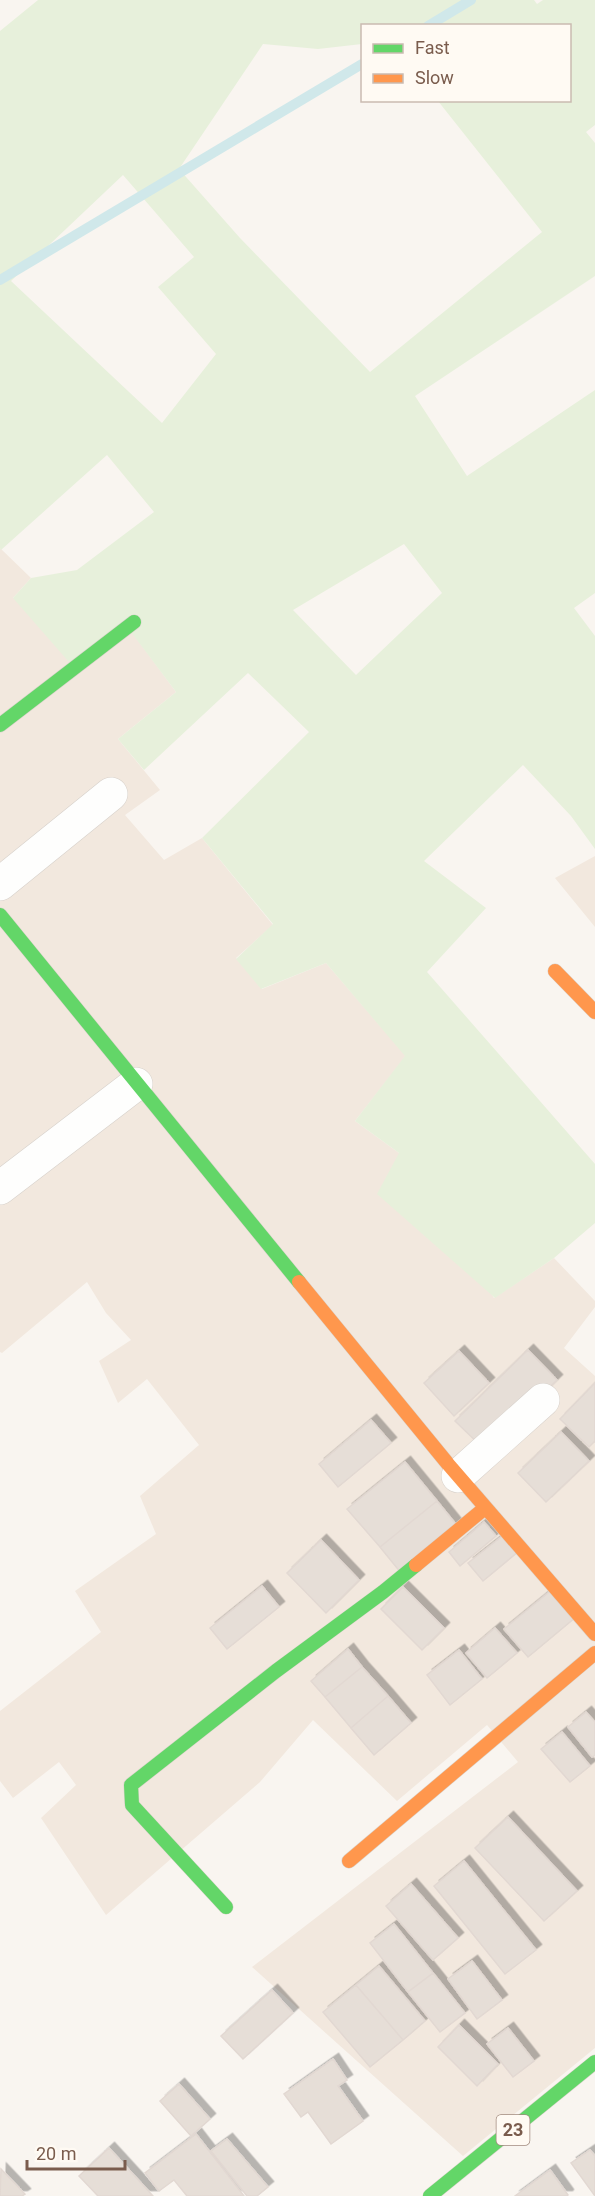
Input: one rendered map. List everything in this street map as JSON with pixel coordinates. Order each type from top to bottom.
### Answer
[{"type":"main road","points":[[0,725],[134,622]]},
{"type":"main road","points":[[0,915],[458,1476],[595,1634]]},
{"type":"main road","points":[[555,971],[595,1012]]},
{"type":"main road","points":[[225,1907],[132,1806],[131,1785],[276,1671],[383,1592],[485,1508]]},
{"type":"main road","points":[[349,1861],[595,1653]]},
{"type":"main road","name":"23","points":[[430,2196],[595,2062]]},
{"type":"street","points":[[0,884],[111,794]]},
{"type":"street","points":[[0,1188],[136,1084]]},
{"type":"street","points":[[458,1476],[543,1400]]},
{"type":"shaded area","points":[[0,548],[31,578],[13,598],[125,623],[176,692],[118,739],[160,790],[125,815],[164,860],[202,838],[273,925],[236,958],[262,989],[326,963],[406,1056],[355,1121],[399,1153],[494,1298],[554,1258],[595,1301],[595,1307],[564,1348],[595,1376],[595,2048],[463,2156],[252,1967],[518,1762],[487,1725],[397,1801],[313,1720],[260,1782],[106,1915],[41,1818],[76,1785],[59,1762],[13,1798],[0,1781],[0,1711],[101,1632],[75,1591],[156,1534],[140,1496],[199,1445],[147,1379],[118,1403],[99,1361],[131,1340],[106,1313],[87,1282],[2,1353],[0,1352]]},
{"type":"shaded area","points":[[595,856],[595,927],[555,878]]},
{"type":"green space","points":[[38,0],[534,0],[537,4],[543,0],[595,0],[595,125],[586,132],[595,143],[595,276],[415,396],[467,476],[595,390],[595,593],[574,608],[595,636],[595,849],[571,816],[523,765],[424,861],[486,908],[427,972],[595,1164],[595,1223],[554,1258],[495,1298],[377,1194],[399,1153],[355,1121],[405,1056],[326,963],[261,989],[236,959],[273,924],[202,838],[309,732],[248,673],[144,770],[118,739],[176,692],[125,624],[69,662],[13,598],[31,578],[77,570],[154,512],[107,455],[1,550],[0,31]],"holes":[[[361,24],[571,24],[571,102],[439,102],[542,232],[370,372],[240,238],[179,169],[263,44],[318,49],[361,44]],[[123,175],[194,257],[158,287],[216,354],[162,423],[11,281]],[[404,544],[442,593],[356,675],[293,610]]]},
{"type":"building","points":[[528,1350],[557,1380],[485,1450],[455,1421]]},
{"type":"building","points":[[459,1351],[489,1383],[454,1416],[424,1383]]},
{"type":"building","points":[[595,1383],[595,1441],[589,1447],[560,1419]]},
{"type":"building","points":[[371,1420],[391,1443],[338,1487],[319,1464]]},
{"type":"building","points":[[561,1432],[589,1461],[546,1502],[518,1473]]},
{"type":"building","points":[[405,1462],[437,1501],[380,1547],[347,1509]]},
{"type":"building","points":[[437,1501],[458,1527],[401,1573],[380,1547]]},
{"type":"building","points":[[484,1522],[496,1536],[460,1566],[449,1552]]},
{"type":"building","points":[[505,1534],[519,1551],[483,1581],[468,1563]]},
{"type":"building","points":[[321,1540],[359,1580],[326,1613],[287,1573]]},
{"type":"building","points":[[262,1586],[279,1607],[227,1649],[210,1628]]},
{"type":"building","points":[[403,1587],[444,1628],[422,1650],[381,1609]]},
{"type":"building","points":[[553,1589],[576,1617],[528,1657],[504,1629]]},
{"type":"building","points":[[495,1628],[517,1653],[487,1678],[466,1653]]},
{"type":"building","points":[[348,1649],[362,1667],[325,1697],[311,1681]]},
{"type":"building","points":[[459,1650],[482,1679],[450,1705],[427,1675]]},
{"type":"building","points":[[362,1667],[388,1696],[351,1728],[325,1697]]},
{"type":"building","points":[[388,1696],[411,1723],[374,1755],[351,1728]]},
{"type":"building","points":[[586,1712],[595,1722],[595,1755],[592,1757],[568,1727]]},
{"type":"building","points":[[562,1732],[590,1766],[570,1782],[541,1749]]},
{"type":"building","points":[[508,1817],[577,1891],[544,1921],[475,1848]]},
{"type":"building","points":[[464,1861],[536,1950],[505,1974],[434,1886]]},
{"type":"building","points":[[411,1884],[458,1938],[433,1960],[386,1906]]},
{"type":"building","points":[[394,1924],[433,1973],[408,1992],[370,1943]]},
{"type":"building","points":[[472,1961],[502,2000],[477,2019],[448,1979]]},
{"type":"building","points":[[379,1966],[425,2021],[403,2040],[356,1985]]},
{"type":"building","points":[[433,1973],[465,2013],[440,2032],[408,1992]]},
{"type":"building","points":[[356,1985],[403,2040],[370,2067],[323,2012]]},
{"type":"building","points":[[272,1990],[293,2013],[243,2059],[221,2036]]},
{"type":"building","points":[[459,2025],[498,2064],[477,2086],[438,2047]]},
{"type":"building","points":[[508,2028],[534,2061],[513,2077],[487,2044]]},
{"type":"building","points":[[333,2059],[347,2080],[338,2086],[363,2121],[331,2144],[308,2112],[301,2117],[284,2094]]},
{"type":"building","points":[[179,2084],[210,2119],[191,2136],[160,2101]]},
{"type":"building","points":[[196,2134],[244,2196],[187,2196],[174,2180],[159,2191],[145,2173]]},
{"type":"building","points":[[227,2139],[268,2187],[257,2196],[247,2196],[211,2151]]},
{"type":"building","points":[[109,2148],[153,2196],[98,2196],[79,2176]]},
{"type":"building","points":[[590,2150],[595,2156],[595,2196],[571,2163]]},
{"type":"building","points":[[1,2169],[25,2194],[0,2196]]},
{"type":"building","points":[[550,2170],[567,2196],[515,2196]]},
{"type":"waterway","points":[[431,24],[471,0]]},
{"type":"waterway","points":[[0,280],[361,65]]},
{"type":"traffic: fast","points":[[0,725],[134,622]]},
{"type":"traffic: fast","points":[[0,915],[299,1282]]},
{"type":"traffic: fast","points":[[226,1907],[132,1805],[131,1785],[416,1565]]},
{"type":"traffic: fast","points":[[430,2196],[595,2062]]},
{"type":"traffic: slow","points":[[555,971],[595,1012]]},
{"type":"traffic: slow","points":[[299,1282],[448,1464],[595,1634]]},
{"type":"traffic: slow","points":[[416,1565],[485,1508]]},
{"type":"traffic: slow","points":[[349,1861],[595,1653]]}]
